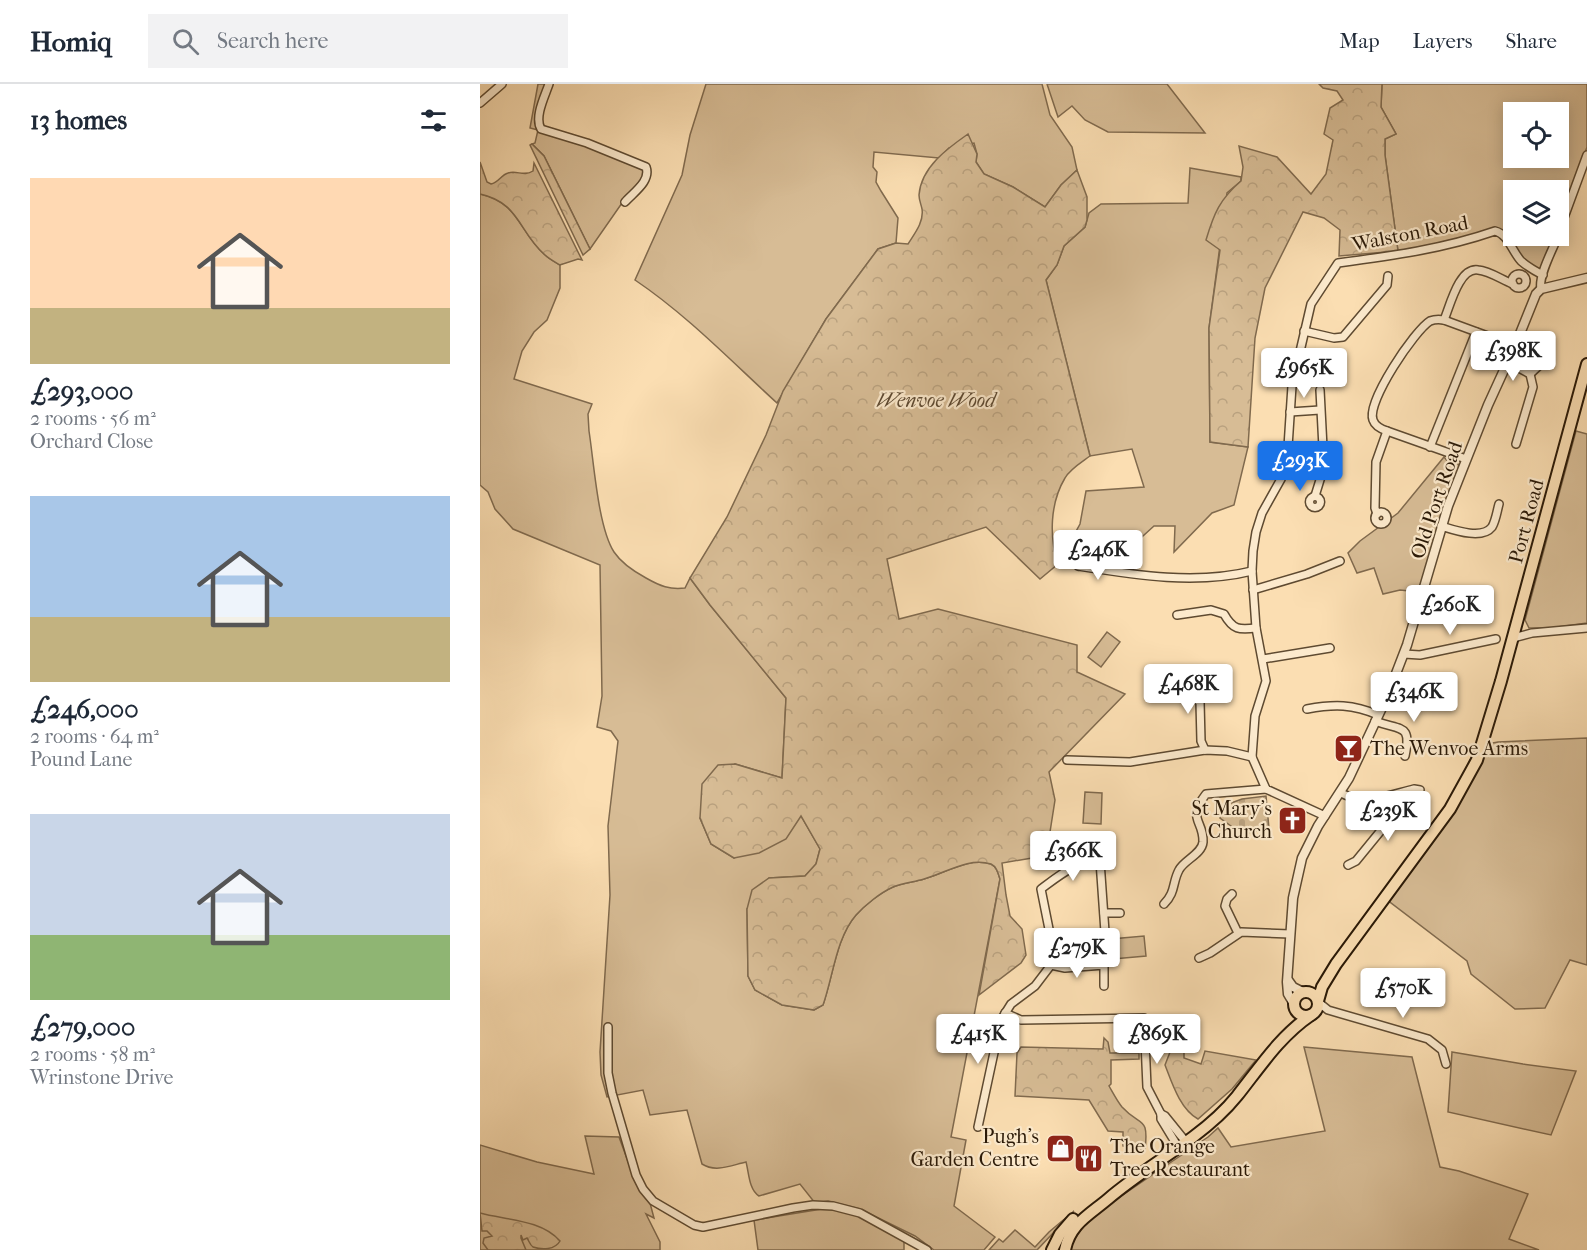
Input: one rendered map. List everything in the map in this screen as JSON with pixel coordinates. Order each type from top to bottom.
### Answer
[{"type":"main road","name":"Port Road","points":[[1065,1250],[1070,1233],[1082,1218],[1213,1121],[1236,1097],[1273,1050],[1317,1009],[1322,987],[1336,964],[1462,790],[1473,770],[1484,740],[1587,364]]},
{"type":"main road","name":"Port Road","points":[[1273,1050],[1275,1043],[1291,1021],[1296,997],[1336,964]]},
{"type":"main road","points":[[1304,992],[1313,994],[1318,1001]]},
{"type":"main road","points":[[1294,1006],[1303,1016],[1312,1014]]},
{"type":"main road","name":"Port Road","points":[[1052,1250],[1060,1234],[1072,1219],[1105,1195],[1116,1191]]},
{"type":"street","points":[[480,103],[502,84]]},
{"type":"street","points":[[549,84],[539,116],[541,129],[580,141],[646,167],[648,175],[646,180],[626,202]]},
{"type":"street","name":"Old Port Road","points":[[1569,205],[1587,155]]},
{"type":"street","name":"Walston Road","points":[[1266,789],[1252,757],[1255,716],[1266,681],[1256,628],[1252,571],[1256,532],[1262,513],[1281,479],[1287,462],[1292,386],[1313,299],[1338,263],[1420,252],[1495,231],[1506,236],[1515,252],[1527,266],[1543,275]]},
{"type":"street","name":"Old Port Road","points":[[1294,1006],[1288,994],[1290,934],[1295,886],[1302,858],[1325,816],[1341,793],[1377,718],[1404,654],[1441,526],[1488,405],[1536,294],[1541,290],[1540,283],[1554,246]]},
{"type":"street","points":[[1444,320],[1464,274],[1471,270],[1480,270],[1513,284]]},
{"type":"street","points":[[1304,331],[1334,338],[1343,337],[1387,285],[1388,276]]},
{"type":"street","points":[[1541,290],[1587,278]]},
{"type":"street","points":[[1466,459],[1376,425],[1372,415],[1386,376],[1427,324],[1434,320],[1444,320],[1515,346]]},
{"type":"street","points":[[1430,447],[1476,332]]},
{"type":"street","points":[[1530,374],[1545,360]]},
{"type":"street","points":[[1508,362],[1530,374],[1533,387],[1516,444]]},
{"type":"street","points":[[1315,496],[1324,467],[1320,390]]},
{"type":"street","points":[[1290,412],[1320,410]]},
{"type":"street","points":[[1377,514],[1375,508],[1376,462],[1387,431]]},
{"type":"street","points":[[1441,526],[1473,533],[1483,532],[1492,526],[1499,504]]},
{"type":"street","points":[[1253,590],[1307,574],[1340,561]]},
{"type":"street","points":[[1078,566],[1115,572],[1177,577],[1232,576],[1252,571]]},
{"type":"street","points":[[1177,615],[1211,610],[1224,614],[1231,625],[1242,629],[1256,628]]},
{"type":"street","points":[[1517,622],[1523,629],[1532,633]]},
{"type":"street","points":[[1513,638],[1532,633],[1587,628]]},
{"type":"street","points":[[1404,654],[1420,655],[1496,639]]},
{"type":"street","points":[[1263,659],[1330,648]]},
{"type":"street","points":[[1155,691],[1184,691],[1200,702],[1201,741],[1205,750]]},
{"type":"street","points":[[1307,709],[1321,706],[1361,708],[1407,733],[1405,756]]},
{"type":"street","points":[[1067,760],[1130,762],[1205,750],[1227,751],[1252,757]]},
{"type":"street","points":[[1164,904],[1171,897],[1179,870],[1201,847],[1203,841],[1196,818],[1197,807],[1206,794],[1266,789],[1325,816]]},
{"type":"street","points":[[1341,793],[1353,799],[1420,790]]},
{"type":"street","points":[[1348,865],[1356,861],[1383,828],[1378,797]]},
{"type":"street","points":[[978,1127],[1001,1020],[1011,1004],[1035,986],[1051,965],[1053,949],[1041,889],[1064,872],[1086,861],[1100,861],[1105,932]]},
{"type":"street","points":[[1232,894],[1224,906],[1238,933]]},
{"type":"street","points":[[1104,913],[1120,913]]},
{"type":"street","points":[[1199,958],[1238,933],[1250,931],[1290,934]]},
{"type":"street","points":[[1051,965],[1065,968],[1104,965],[1104,986]]},
{"type":"street","points":[[1288,980],[1293,987],[1304,992]]},
{"type":"street","points":[[1318,1001],[1328,1010],[1428,1039],[1442,1050],[1446,1064]]},
{"type":"street","points":[[1312,1014],[1328,1010]]},
{"type":"street","points":[[1005,1013],[1021,1020],[1144,1018],[1147,1088],[1182,1145]]},
{"type":"street","points":[[608,1027],[608,1073],[612,1093],[636,1175],[643,1189],[653,1201],[694,1225],[703,1227],[813,1205],[845,1208],[860,1213],[927,1250]]},
{"type":"street","points":[[1143,1030],[1188,1031]]},
{"type":"green space","points":[[538,84],[548,84],[537,124],[646,170],[645,179],[622,203],[590,249],[544,156],[532,144],[535,143],[538,130],[530,128]]},
{"type":"green space","points":[[706,84],[1042,84],[1050,115],[1072,147],[1077,170],[1061,185],[1045,207],[1013,187],[984,174],[976,162],[977,154],[974,143],[949,148],[939,158],[874,152],[873,167],[877,172],[876,182],[898,218],[896,243],[878,249],[826,319],[777,403],[691,323],[635,280],[682,175],[690,135]]},
{"type":"green space","points":[[1047,84],[1167,84],[1205,133],[1108,132],[1085,120],[1072,106],[1058,117]]},
{"type":"green space","points":[[1319,84],[1382,84],[1381,107],[1396,134],[1385,139],[1385,155],[1398,251],[1339,256],[1340,230],[1324,218],[1303,212],[1265,288],[1255,338],[1248,447],[1210,442],[1209,328],[1220,250],[1206,240],[1219,207],[1241,181],[1243,167],[1239,146],[1277,157],[1311,194],[1326,174],[1333,140],[1324,134],[1330,108],[1343,100],[1337,91],[1323,88]]},
{"type":"green space","points":[[1382,84],[1587,84],[1587,147],[1569,198],[1569,180],[1503,180],[1503,232],[1422,250],[1398,251],[1385,155],[1385,139],[1396,134],[1381,107]]},
{"type":"green space","name":"Wenvoe Wood","points":[[968,134],[977,154],[976,162],[984,174],[1013,187],[1045,207],[1061,185],[1077,170],[1087,197],[1087,220],[1085,227],[1064,246],[1057,265],[1046,280],[1090,456],[1067,475],[1056,498],[1052,532],[1058,564],[1040,579],[986,527],[887,559],[899,619],[938,609],[1077,645],[1077,672],[1125,694],[1049,772],[1055,800],[1047,851],[1038,857],[1002,863],[1010,916],[1022,929],[1026,955],[1021,963],[979,995],[1000,879],[997,870],[991,864],[982,862],[965,864],[883,892],[864,907],[849,924],[836,958],[823,1005],[814,1010],[782,1005],[755,990],[748,976],[747,909],[752,890],[769,878],[805,876],[816,864],[820,849],[801,816],[786,839],[759,853],[734,858],[711,844],[700,818],[702,784],[718,765],[735,764],[782,778],[786,698],[690,578],[727,517],[766,435],[783,391],[826,319],[878,249],[896,243],[908,244],[922,218],[919,195],[925,176],[937,159]]},
{"type":"green space","points":[[532,144],[544,156],[590,249],[583,255],[530,145]]},
{"type":"green space","points":[[480,162],[487,182],[491,184],[508,173],[530,173],[533,171],[534,163],[582,260],[578,259],[560,265],[552,260],[536,245],[511,211],[493,198],[480,194]]},
{"type":"green space","points":[[1190,168],[1241,177],[1241,181],[1227,193],[1209,328],[1210,442],[1248,447],[1234,505],[1212,513],[1174,552],[1175,526],[1154,526],[1112,564],[1058,564],[1080,524],[1086,491],[1144,487],[1132,449],[1090,456],[1046,280],[1057,265],[1064,246],[1085,227],[1089,213],[1101,204],[1188,203]]},
{"type":"green space","points":[[480,194],[504,204],[518,219],[535,245],[560,265],[560,288],[547,320],[534,332],[522,351],[514,379],[592,404],[588,414],[597,494],[604,527],[614,552],[633,570],[661,585],[670,588],[685,588],[690,578],[786,698],[782,778],[735,764],[700,818],[711,844],[734,858],[801,816],[820,849],[816,864],[805,876],[769,878],[747,909],[748,976],[755,990],[782,1005],[814,1010],[823,1005],[839,946],[849,924],[873,899],[893,887],[924,879],[965,864],[982,862],[991,864],[997,870],[1000,879],[951,1137],[966,1140],[954,1206],[995,1237],[984,1250],[934,1250],[915,1236],[860,1209],[828,1201],[815,1203],[800,1184],[759,1196],[751,1186],[746,1162],[718,1168],[702,1164],[687,1110],[650,1115],[643,1090],[607,1097],[601,1075],[600,1052],[610,895],[608,826],[618,741],[611,731],[597,727],[602,696],[600,565],[513,529],[495,509],[488,492],[480,485]]},
{"type":"green space","points":[[1513,246],[1551,246],[1541,268],[1537,269],[1522,258]]},
{"type":"green space","points":[[1576,431],[1587,434],[1587,623],[1550,628],[1529,628],[1525,620]]},
{"type":"green space","points":[[1444,457],[1449,463],[1456,461],[1460,467],[1418,592],[1400,590],[1383,594],[1374,568],[1357,573],[1348,553],[1360,541],[1398,513]]},
{"type":"green space","points":[[1107,632],[1120,642],[1101,667],[1088,657]]},
{"type":"green space","points":[[1587,738],[1587,965],[1570,960],[1545,1008],[1515,1009],[1471,974],[1467,961],[1382,896],[1443,814],[1477,746],[1498,742]]},
{"type":"green space","points":[[1085,792],[1102,793],[1101,824],[1083,823]]},
{"type":"green space","points":[[1266,796],[1269,829],[1242,834],[1220,818],[1220,807],[1242,799]]},
{"type":"green space","points":[[1144,936],[1146,956],[1113,959],[1111,939]]},
{"type":"green space","points":[[1104,1038],[1108,1042],[1110,1053],[1139,1053],[1139,1059],[1111,1060],[1111,1084],[1109,1086],[1122,1107],[1144,1126],[1145,1151],[1123,1146],[1123,1132],[1108,1131],[1089,1100],[1015,1096],[1017,1053],[1021,1047],[1103,1049]]},
{"type":"green space","points":[[1184,1046],[1184,1058],[1201,1064],[1205,1051],[1256,1060],[1232,1089],[1198,1119],[1181,1102],[1165,1065],[1172,1047]]},
{"type":"green space","points":[[1304,1047],[1412,1057],[1440,1167],[1528,1194],[1509,1239],[1539,1250],[1071,1250],[1072,1243],[1089,1218],[1218,1128],[1231,1147],[1325,1131]]},
{"type":"green space","points":[[1452,1052],[1576,1071],[1551,1135],[1448,1112]]},
{"type":"green space","points":[[585,1136],[619,1137],[633,1175],[650,1203],[654,1218],[646,1214],[660,1242],[660,1250],[480,1250],[480,1145],[537,1162],[594,1174]]},
{"type":"green space","points":[[828,1208],[861,1215],[904,1239],[904,1250],[758,1250],[754,1220]]},
{"type":"green space","points":[[1074,1211],[1037,1250],[989,1250],[999,1239],[1003,1242],[1015,1230],[1035,1247]]},
{"type":"green space","points":[[480,1213],[533,1224],[543,1228],[560,1241],[552,1248],[540,1249],[533,1247],[527,1238],[523,1240],[521,1235],[526,1250],[488,1250],[483,1243],[484,1238],[492,1236],[487,1231],[482,1231]]},
{"type":"place","name":"The Wenvoe Arms","points":[[1349,748]]},
{"type":"place","name":"St Mary's Church","points":[[1293,820]]},
{"type":"place","name":"Pugh's Garden Centre","points":[[1060,1148]]},
{"type":"place","name":"The Orange Tree Restaurant","points":[[1089,1158]]}]
